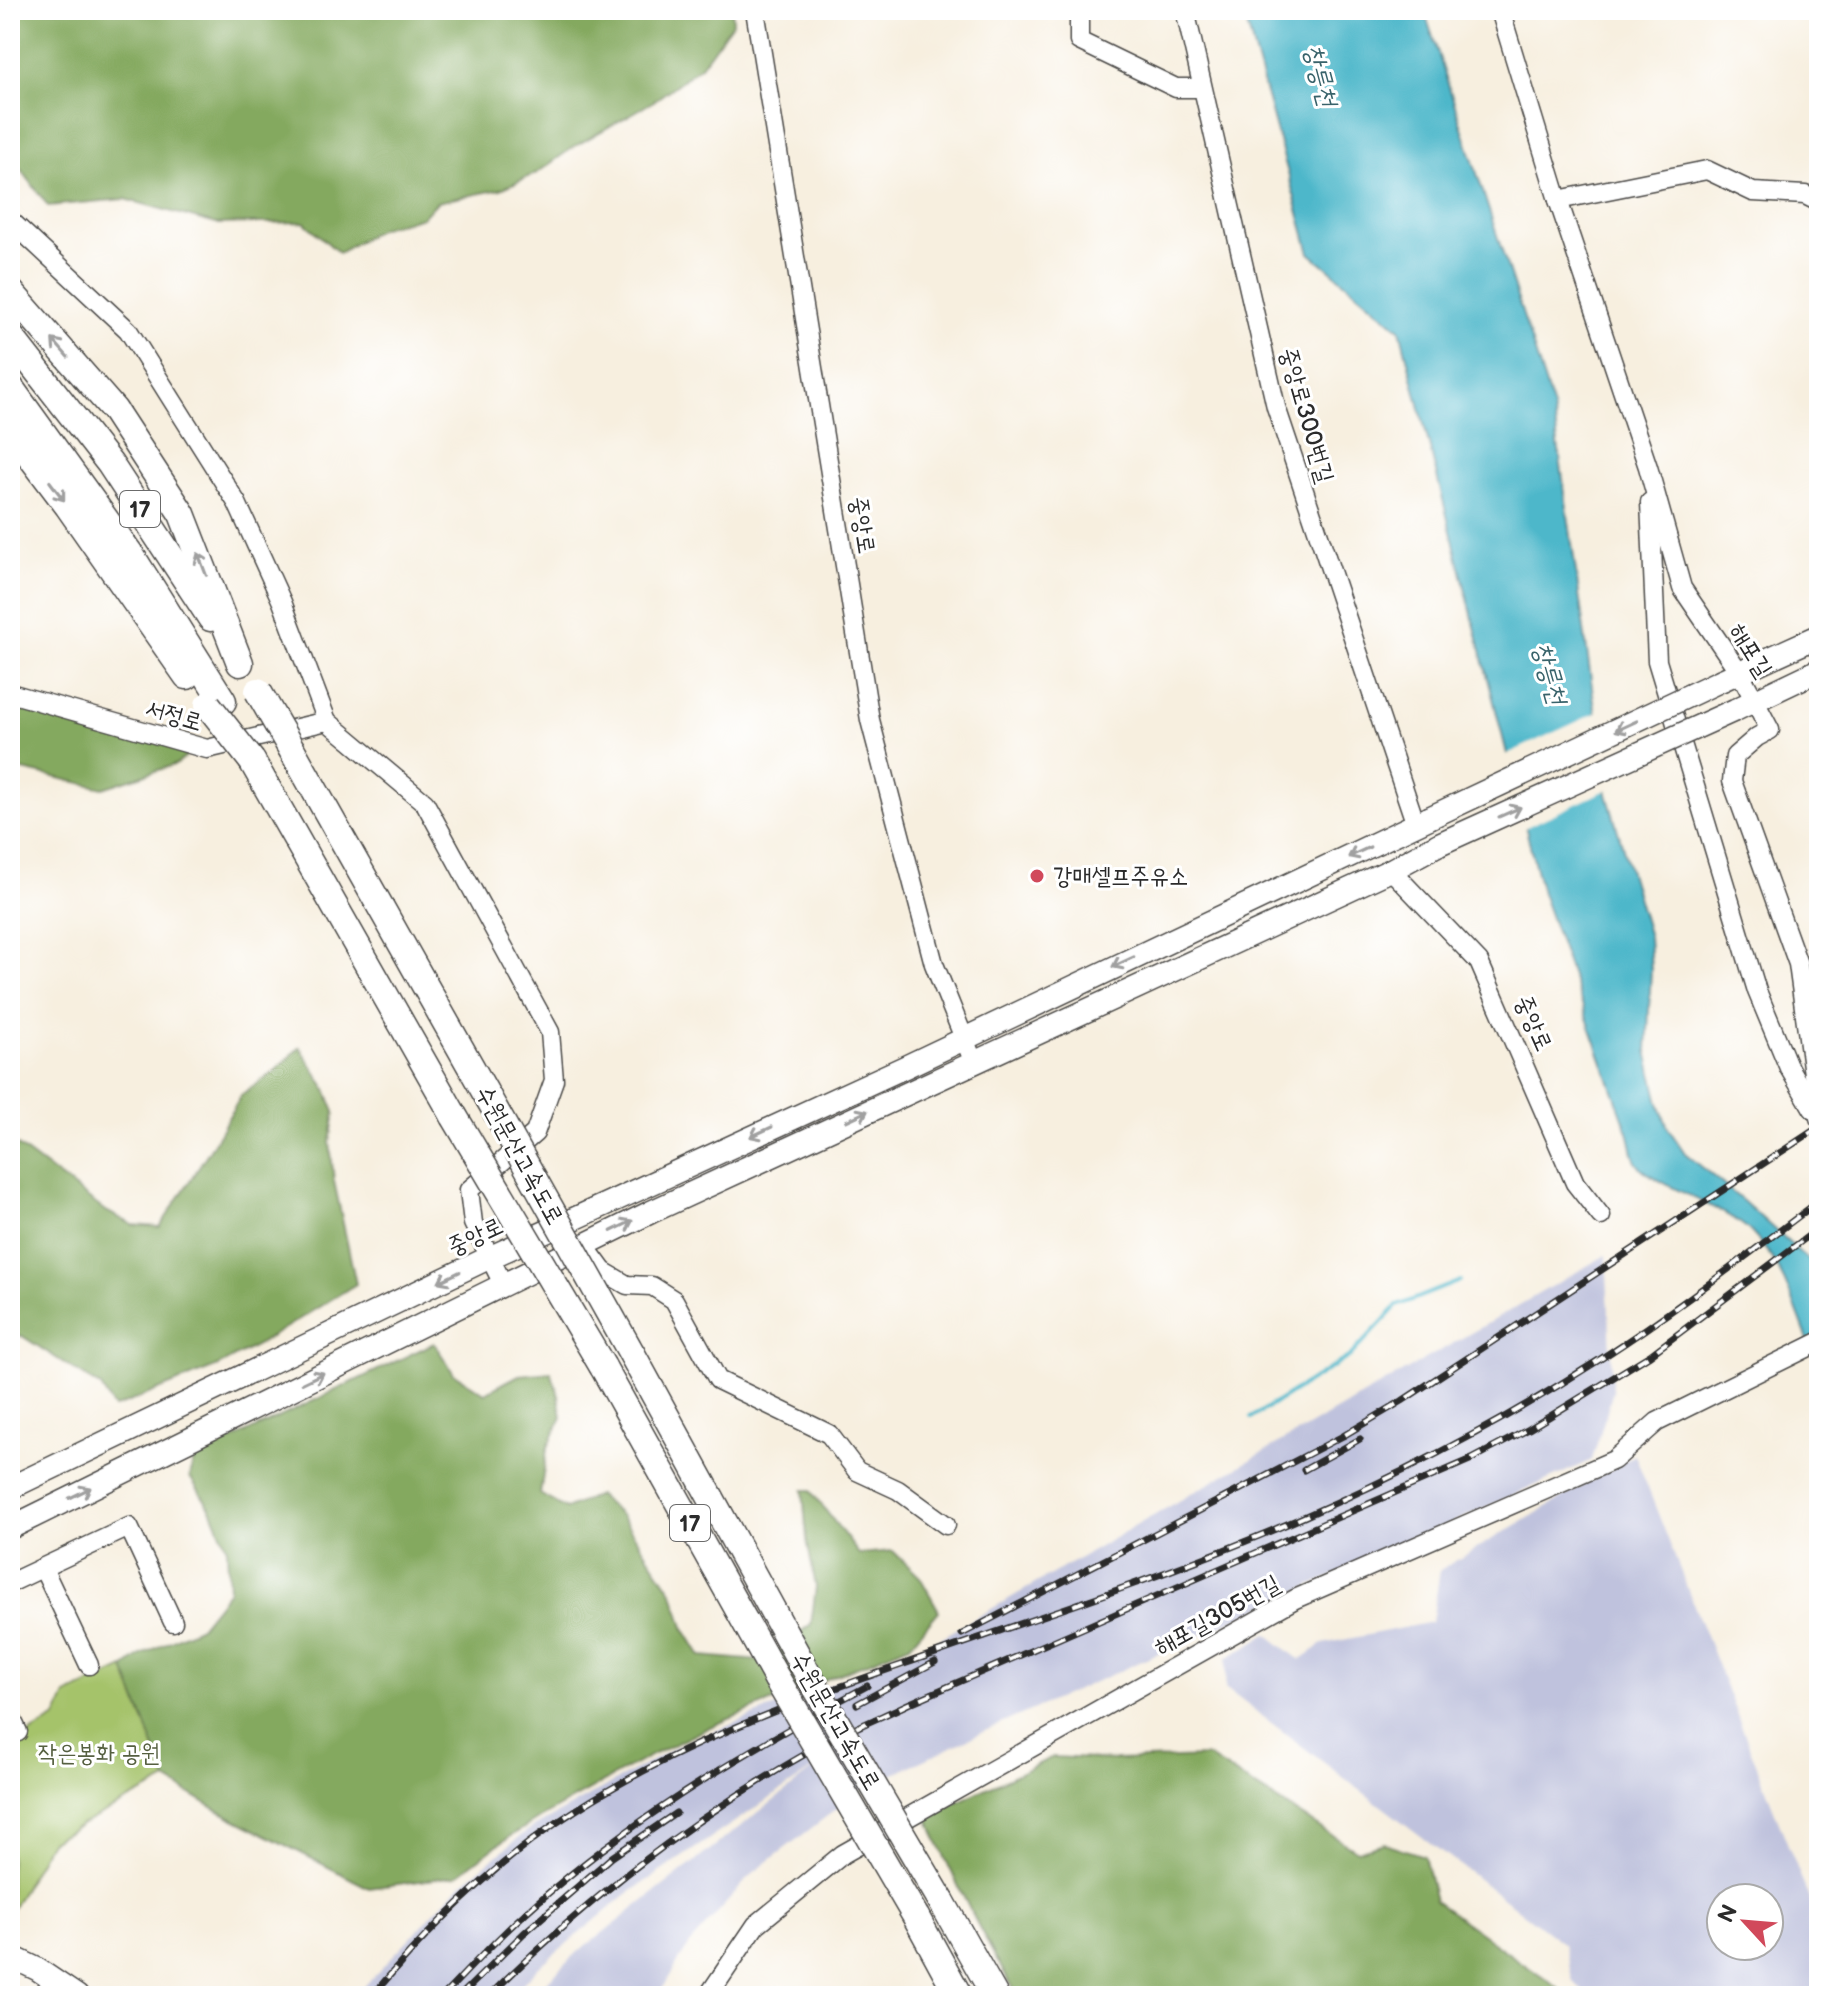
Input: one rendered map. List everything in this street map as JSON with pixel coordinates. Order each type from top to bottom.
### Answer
[{"type":"highway","points":[[10,291],[114,410],[182,514],[240,663]]},
{"type":"highway","name":"수원문산고속도로","points":[[10,336],[110,464],[258,691],[632,1354],[802,1664],[995,1996]]},
{"type":"highway","name":"수원문산고속도로","points":[[10,387],[131,555],[454,1116],[603,1367],[959,1996]]},
{"type":"highway","points":[[10,429],[216,703]]},
{"type":"main road","points":[[1731,676],[1819,636]]},
{"type":"main road","points":[[10,1528],[584,1245],[1391,870],[1439,844],[1819,670]]},
{"type":"main road","name":"중앙로","points":[[10,1488],[490,1258],[966,1038],[1731,676]]},
{"type":"main road","points":[[10,1956],[37,1969],[72,1994]]},
{"type":"street","name":"중앙로","points":[[755,10],[870,720],[934,964],[974,1063]]},
{"type":"street","points":[[1079,10],[1079,41],[1176,88],[1202,88]]},
{"type":"street","name":"중앙로300번길","points":[[1185,10],[1276,407],[1423,822]]},
{"type":"street","name":"해포길","points":[[1500,10],[1558,200],[1648,467],[1682,588],[1744,705],[1770,730],[1735,756],[1732,781],[1798,964],[1818,1116]]},
{"type":"street","points":[[1558,200],[1707,170],[1753,192],[1805,195],[1819,202]]},
{"type":"street","points":[[10,220],[128,330],[237,503],[282,602],[327,721],[425,803],[550,1032],[554,1080],[535,1133],[469,1190],[473,1223],[503,1284]]},
{"type":"street","points":[[1648,467],[1657,661],[1757,991],[1789,1068],[1818,1116]]},
{"type":"street","name":"서정로","points":[[10,693],[207,749],[327,721]]},
{"type":"street","name":"중앙로","points":[[1391,870],[1479,962],[1575,1183],[1601,1216]]},
{"type":"street","points":[[584,1245],[603,1271],[627,1285],[652,1286],[674,1300],[718,1380],[829,1434],[857,1471],[898,1490],[946,1525]]},
{"type":"street","name":"해포길305번길","points":[[708,1996],[756,1925],[843,1854],[1295,1599],[1614,1460],[1657,1422],[1819,1342]]},
{"type":"street","points":[[10,1583],[129,1527],[173,1622]]},
{"type":"street","points":[[43,1568],[89,1665]]},
{"type":"shaded area","points":[[1606,1255],[1613,1391],[1592,1460],[987,1730],[862,1789],[752,1874],[688,1946],[658,1996],[531,1996],[578,1952],[821,1764],[627,1894],[542,1964],[510,1996],[355,1996],[461,1884],[527,1831],[678,1746],[927,1646]]},
{"type":"shaded area","points":[[1635,1455],[1819,1924],[1819,1996],[1588,1996],[1573,1982],[1564,1944],[1225,1688],[1227,1658],[1267,1634],[1300,1660],[1323,1644],[1432,1622],[1440,1570]]},
{"type":"green space","points":[[10,10],[732,10],[733,22],[701,66],[654,101],[572,148],[537,173],[501,189],[437,202],[423,217],[381,228],[339,253],[304,222],[216,224],[125,199],[48,206],[10,154]]},
{"type":"green space","points":[[10,704],[62,714],[194,750],[177,764],[103,788],[14,768],[10,770]]},
{"type":"green space","points":[[300,1047],[326,1089],[335,1112],[330,1142],[334,1181],[356,1284],[218,1366],[114,1408],[101,1387],[22,1336],[10,1336],[10,1140],[104,1210],[133,1225],[160,1227],[241,1095],[275,1071]]},
{"type":"green space","points":[[434,1343],[454,1374],[485,1393],[519,1375],[551,1372],[562,1417],[547,1449],[540,1494],[566,1509],[598,1495],[622,1517],[673,1593],[685,1630],[701,1656],[761,1661],[811,1624],[816,1587],[807,1540],[803,1490],[810,1490],[859,1554],[893,1551],[920,1577],[939,1611],[910,1645],[712,1726],[652,1755],[541,1817],[456,1876],[369,1888],[219,1811],[167,1780],[124,1668],[141,1655],[200,1627],[229,1591],[227,1548],[212,1511],[190,1477],[194,1458]]},
{"type":"green space","name":"작은봉화 공원","points":[[124,1668],[167,1780],[50,1841],[10,1913],[10,1791],[14,1788],[10,1778],[10,1745],[56,1718],[66,1695]]},
{"type":"green space","points":[[1053,1757],[1115,1760],[1208,1757],[1357,1851],[1384,1843],[1424,1856],[1435,1901],[1569,1996],[1018,1996],[969,1908],[927,1816]]},
{"type":"water","name":"창릉천","points":[[1243,10],[1424,10],[1553,408],[1607,794],[1649,937],[1651,970],[1647,1051],[1659,1103],[1668,1128],[1685,1153],[1819,1270],[1819,1367],[1783,1278],[1750,1231],[1724,1213],[1655,1178],[1636,1162],[1542,893],[1400,329],[1310,253]]},
{"type":"pier","points":[[1600,711],[1611,788],[1522,829],[1503,756]]},
{"type":"waterway","points":[[1251,1418],[1350,1356],[1397,1306],[1460,1281]]},
{"type":"railway","points":[[962,1634],[1343,1436],[1402,1401],[1819,1127]]},
{"type":"railway","points":[[372,1996],[442,1919],[493,1872],[547,1829],[654,1765],[777,1710],[1202,1559],[1382,1481],[1516,1411],[1602,1358],[1685,1301],[1819,1201]]},
{"type":"railway","points":[[489,1996],[564,1926],[643,1862],[726,1803],[814,1749],[908,1704],[1472,1459],[1529,1429],[1650,1355],[1819,1228]]},
{"type":"railway","points":[[1304,1470],[1360,1439]]},
{"type":"railway","points":[[857,1704],[935,1662]]},
{"type":"railway","points":[[443,1996],[523,1915],[626,1832],[744,1755],[867,1686]]},
{"type":"railway","points":[[460,1996],[524,1933],[612,1857],[676,1813]]},
{"type":"place","name":"강매셀프주유소","points":[[1037,876]]}]
